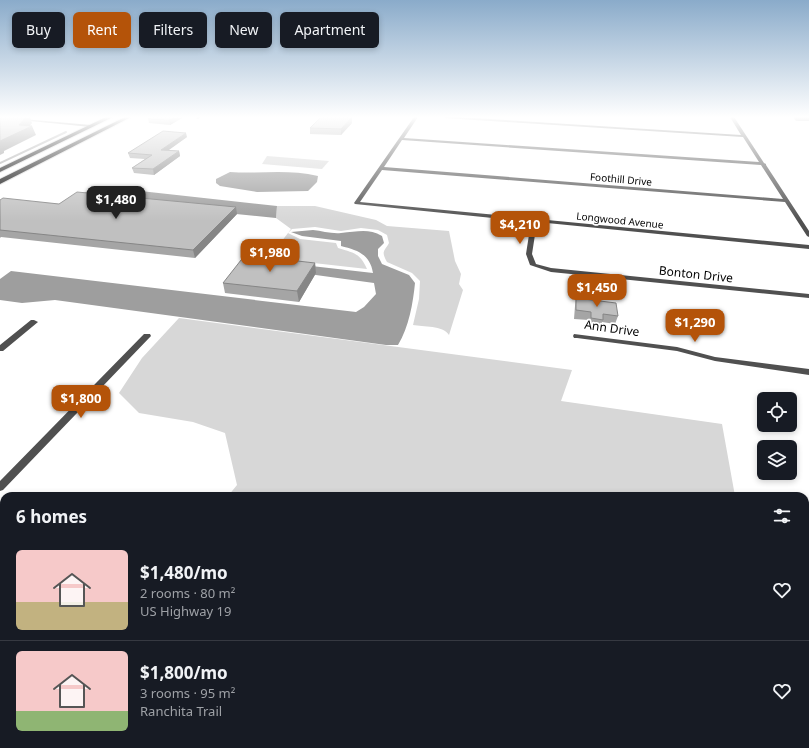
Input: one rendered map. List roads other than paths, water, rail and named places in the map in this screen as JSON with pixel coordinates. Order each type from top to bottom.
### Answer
[{"type":"highway","points":[[0,170],[35,152]]},
{"type":"highway","points":[[37,163],[53,152]]},
{"type":"highway","points":[[0,182],[59,152]]},
{"type":"highway","points":[[0,175],[14,168],[16,162]]},
{"type":"street","points":[[381,168],[392,152]]},
{"type":"street","points":[[588,152],[764,164]]},
{"type":"street","points":[[756,152],[809,235]]},
{"type":"street","name":"Foothill Drive","points":[[381,168],[788,201]]},
{"type":"street","name":"Longwood Avenue","points":[[381,168],[357,203],[809,248]]},
{"type":"street","name":"Bonton Drive","points":[[534,221],[528,254],[533,266],[551,270],[809,296]]},
{"type":"street","points":[[0,349],[34,322]]},
{"type":"street","points":[[0,487],[147,336]]},
{"type":"street","name":"Ann Drive","points":[[577,336],[677,349],[715,359],[809,372]]},
{"type":"waterway","points":[[0,163],[24,152]]}]
